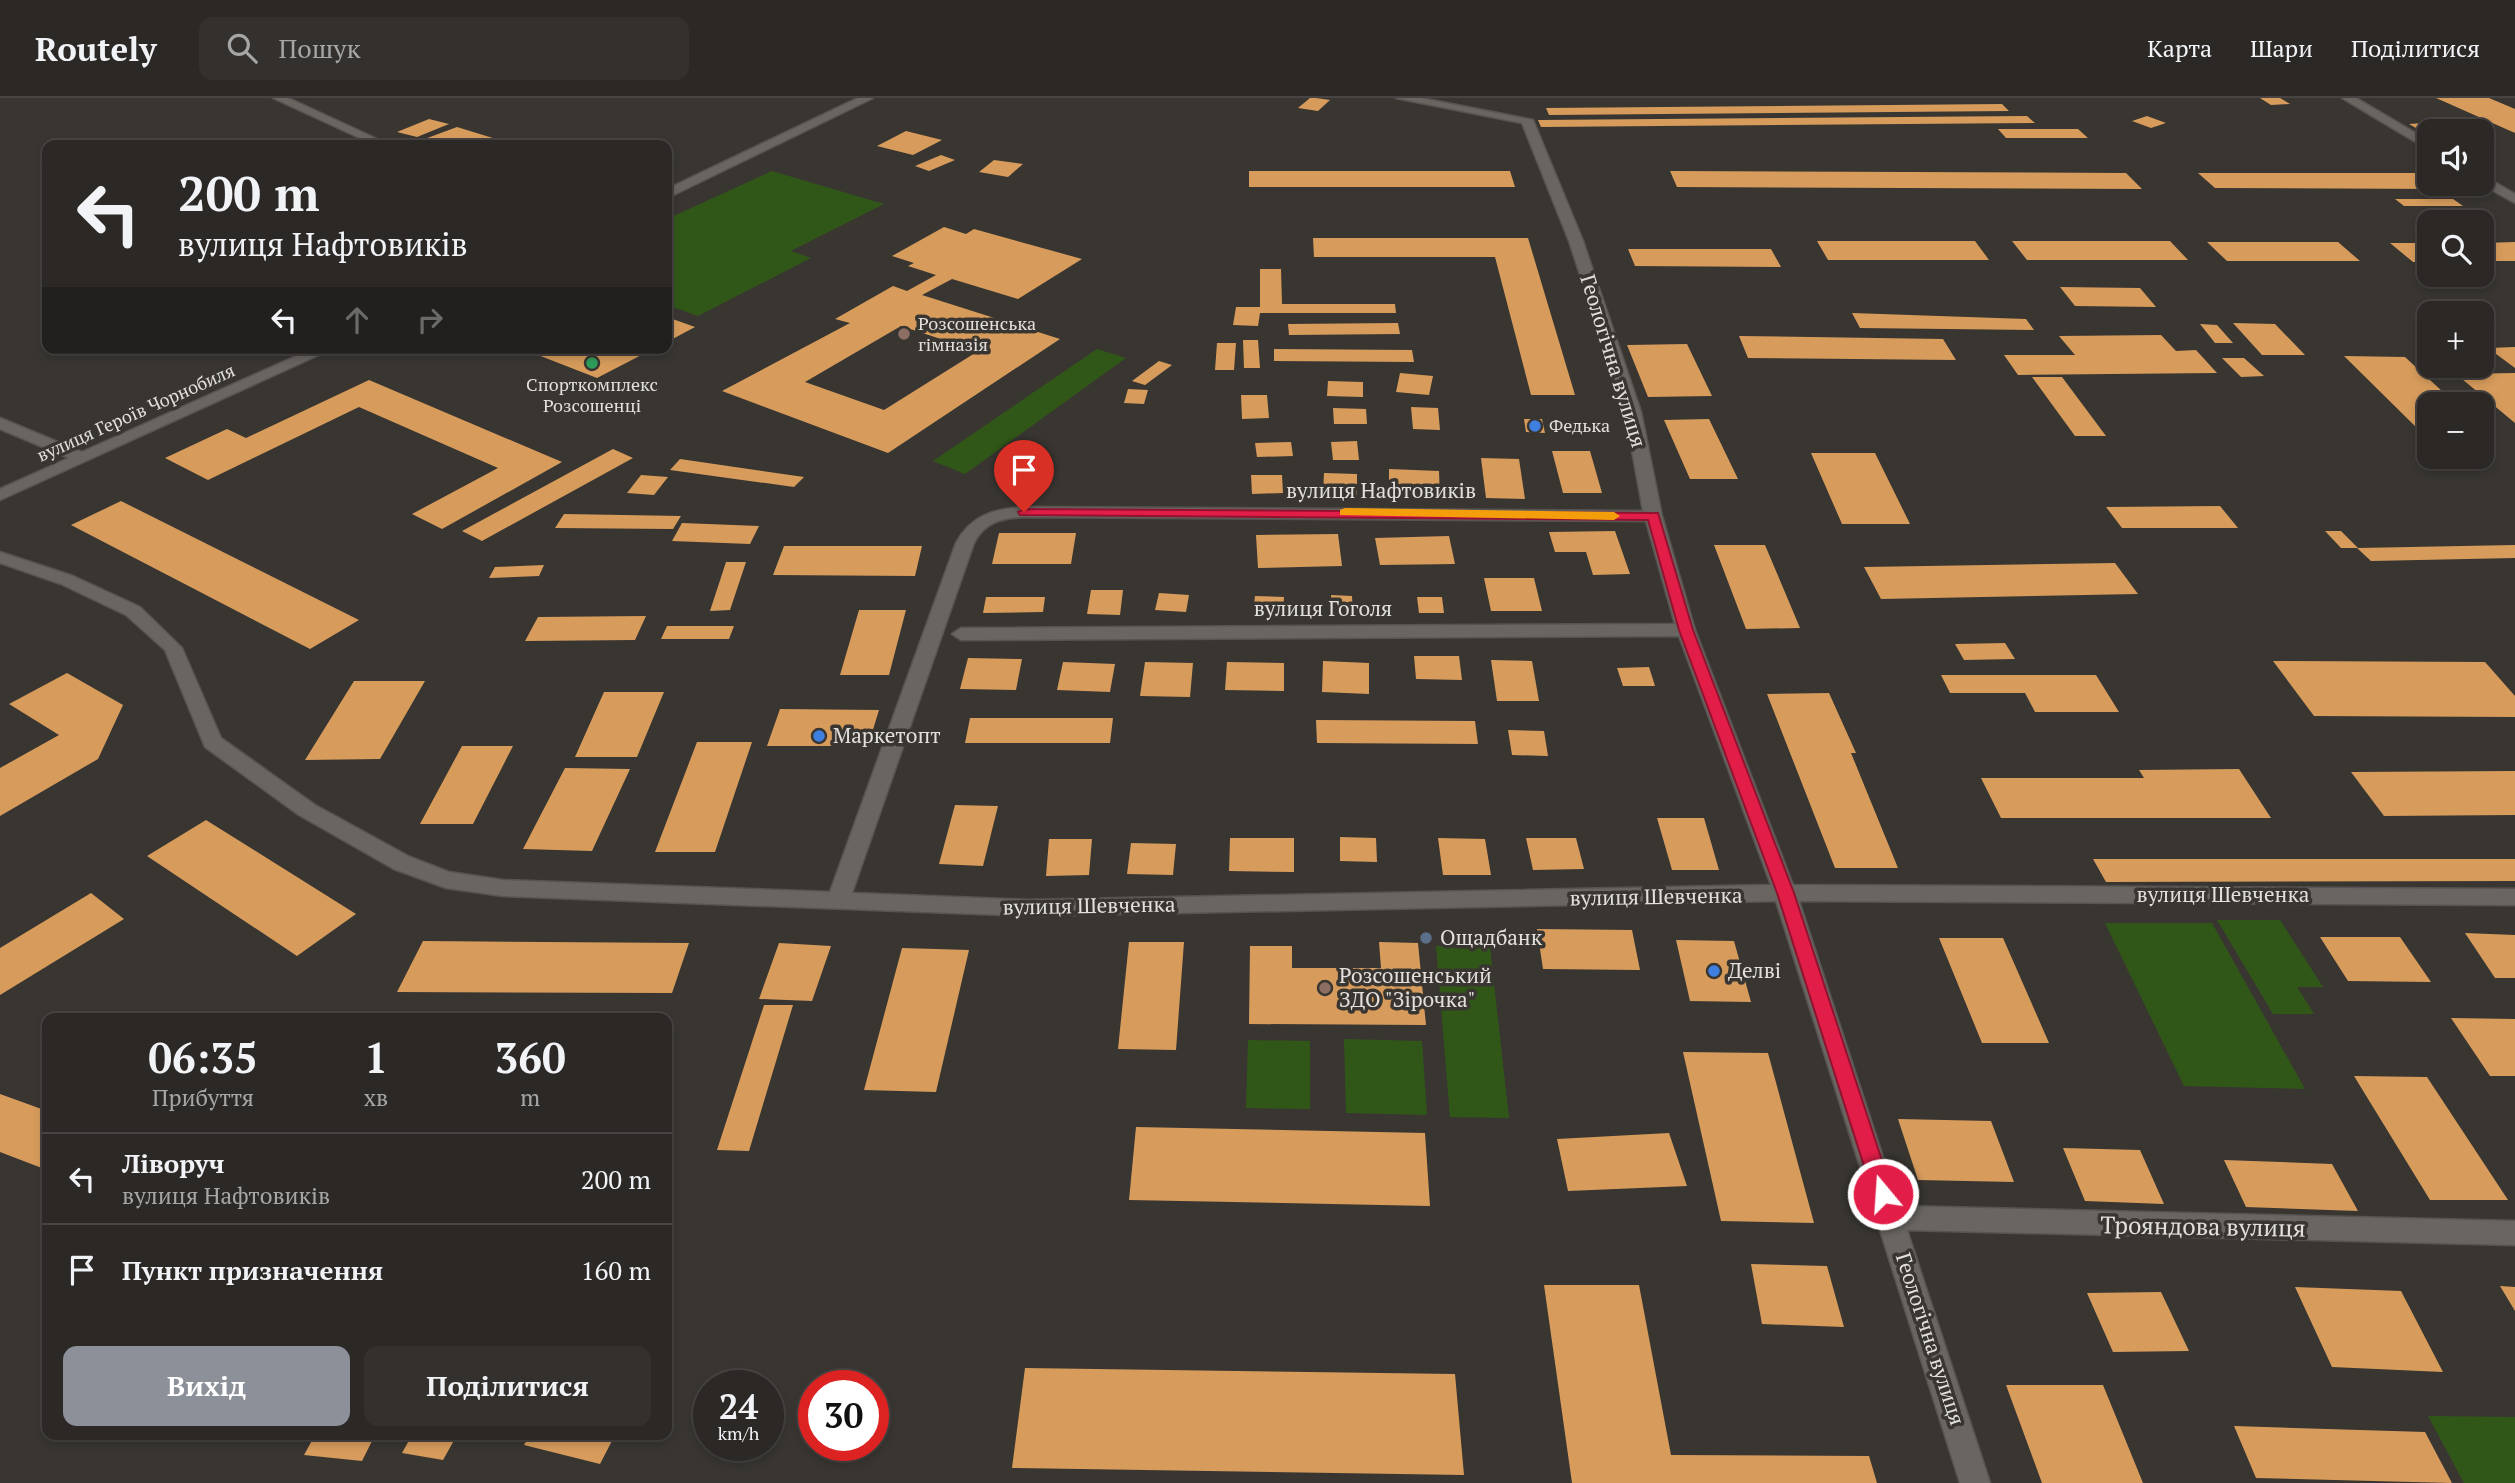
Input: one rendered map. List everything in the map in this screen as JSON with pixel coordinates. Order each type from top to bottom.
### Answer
[{"type":"street","points":[[279,98],[373,140]]},
{"type":"street","points":[[672,192],[867,98]]},
{"type":"street","name":"Геологічна вулиця","points":[[1402,98],[1527,120],[1576,241],[1633,411],[1653,516],[1686,630],[1785,893],[1975,1483]]},
{"type":"street","points":[[2348,98],[2417,139]]},
{"type":"street","points":[[2494,186],[2515,199]]},
{"type":"street","name":"вулиця Героїв Чорнобиля","points":[[0,495],[314,354]]},
{"type":"street","points":[[0,424],[83,458]]},
{"type":"street","name":"вулиця Нафтовиків","points":[[838,902],[965,543],[971,530],[985,519],[1004,513],[1024,512],[1653,516]]},
{"type":"street","name":"вулиця Шевченка","points":[[0,557],[67,580],[133,611],[173,649],[212,742],[307,810],[402,863],[446,880],[503,888],[1029,908],[1785,893],[2515,897]]},
{"type":"street","name":"вулиця Гоголя","points":[[961,634],[1686,630]]},
{"type":"street","name":"Трояндова вулиця","points":[[1891,1219],[2515,1233]]},
{"type":"green space","points":[[772,171],[884,204],[791,251],[811,258],[698,316],[672,307],[672,217]]},
{"type":"green space","points":[[1097,349],[1126,358],[965,474],[933,461]]},
{"type":"green space","points":[[2217,920],[2280,920],[2323,987],[2297,987],[2314,1014],[2273,1014]]},
{"type":"green space","points":[[2105,923],[2212,923],[2305,1089],[2184,1086]]},
{"type":"green space","points":[[1436,946],[1490,947],[1509,1118],[1450,1117]]},
{"type":"green space","points":[[1344,1039],[1422,1041],[1427,1115],[1346,1113]]},
{"type":"green space","points":[[1248,1040],[1310,1041],[1310,1109],[1246,1108]]},
{"type":"green space","points":[[2428,1416],[2515,1417],[2515,1483],[2464,1483]]},
{"type":"building","points":[[1310,98],[1330,100],[1318,111],[1298,108]]},
{"type":"building","points":[[2260,98],[2280,98],[2290,104],[2271,105]]},
{"type":"building","points":[[2436,98],[2489,98],[2515,109],[2515,133],[2494,124],[2494,119],[2483,119]]},
{"type":"building","points":[[2002,104],[2009,111],[1549,115],[1546,108]]},
{"type":"building","points":[[2027,116],[2035,123],[1541,127],[1538,120]]},
{"type":"building","points":[[2147,116],[2166,123],[2151,128],[2132,121]]},
{"type":"building","points":[[429,119],[449,124],[417,137],[397,132]]},
{"type":"building","points":[[457,127],[499,140],[422,140]]},
{"type":"building","points":[[1998,129],[2078,129],[2088,138],[2006,138]]},
{"type":"building","points":[[906,131],[942,140],[913,155],[877,146]]},
{"type":"building","points":[[941,155],[955,160],[929,171],[915,166]]},
{"type":"building","points":[[994,160],[1023,164],[1008,177],[979,172]]},
{"type":"building","points":[[1249,171],[1510,171],[1515,187],[1249,187]]},
{"type":"building","points":[[1670,171],[2126,173],[2142,189],[1677,187]]},
{"type":"building","points":[[2198,173],[2417,173],[2417,189],[2215,188]]},
{"type":"building","points":[[2395,199],[2453,199],[2463,206],[2404,206]]},
{"type":"building","points":[[944,227],[966,234],[974,229],[1082,259],[1018,299],[952,279],[922,295],[1060,339],[888,453],[722,391],[850,323],[835,319],[893,286],[907,291],[936,275],[908,266],[914,263],[892,256]],"holes":[[[901,326],[956,344],[961,341],[983,348],[884,410],[805,382]]]},
{"type":"building","points":[[1313,238],[1528,238],[1575,395],[1531,395],[1495,257],[1314,257]]},
{"type":"building","points":[[1817,241],[1975,241],[1989,260],[1828,260]]},
{"type":"building","points":[[2012,241],[2170,241],[2188,260],[2027,260]]},
{"type":"building","points":[[2207,242],[2338,242],[2360,261],[2227,261]]},
{"type":"building","points":[[2515,242],[2515,261],[2494,261],[2494,243]]},
{"type":"building","points":[[2390,243],[2417,243],[2417,262],[2413,262]]},
{"type":"building","points":[[1628,249],[1771,249],[1781,267],[1635,266]]},
{"type":"building","points":[[1260,269],[1281,269],[1282,304],[1395,304],[1396,313],[1260,313],[1258,326],[1233,325],[1236,307],[1260,307]]},
{"type":"building","points":[[2060,287],[2140,288],[2156,307],[2075,306]]},
{"type":"building","points":[[1852,313],[2026,319],[2034,330],[1860,328]]},
{"type":"building","name":"Спорткомплекс Розсошенці","points":[[672,319],[695,327],[672,339]]},
{"type":"building","points":[[1398,323],[1400,334],[1289,335],[1288,324]]},
{"type":"building","points":[[2233,323],[2275,324],[2305,355],[2262,355]]},
{"type":"building","points":[[2200,324],[2217,325],[2233,343],[2215,343]]},
{"type":"building","points":[[2161,335],[2176,351],[2196,350],[2217,373],[2018,375],[2004,355],[2075,355],[2059,336]]},
{"type":"building","points":[[1739,336],[1943,339],[1956,360],[1748,358]]},
{"type":"building","points":[[1243,340],[1258,340],[1260,368],[1244,368]]},
{"type":"building","points":[[1217,343],[1236,343],[1234,370],[1215,370]]},
{"type":"building","points":[[1687,344],[1712,396],[1648,397],[1627,345]]},
{"type":"building","points":[[2515,347],[2515,368],[2494,352],[2494,348]]},
{"type":"building","points":[[1274,349],[1412,350],[1414,362],[1274,361]]},
{"type":"building","name":"Спорткомплекс Розсошенці","points":[[535,354],[643,354],[597,378]]},
{"type":"building","points":[[2344,356],[2405,357],[2417,368],[2417,378],[2428,378],[2443,392],[2417,392],[2417,428]]},
{"type":"building","points":[[2222,358],[2244,358],[2264,376],[2241,377]]},
{"type":"building","points":[[1159,361],[1172,365],[1145,385],[1132,381]]},
{"type":"building","points":[[1400,373],[1433,376],[1429,395],[1396,392]]},
{"type":"building","points":[[2494,373],[2515,373],[2515,423],[2494,406],[2494,392],[2478,392],[2461,378],[2494,378]]},
{"type":"building","points":[[2032,377],[2062,377],[2106,436],[2075,436]]},
{"type":"building","points":[[369,380],[562,462],[442,529],[412,514],[498,468],[359,407],[208,480],[165,458],[227,429],[246,438]]},
{"type":"building","points":[[1328,381],[1363,382],[1363,397],[1327,396]]},
{"type":"building","points":[[1128,389],[1148,390],[1144,404],[1124,403]]},
{"type":"building","points":[[1241,395],[1267,395],[1269,418],[1242,419]]},
{"type":"building","points":[[1411,407],[1438,408],[1440,430],[1413,429]]},
{"type":"building","points":[[1333,408],[1366,409],[1367,424],[1334,424]]},
{"type":"building","points":[[1524,419],[1542,419],[1545,433],[1526,432]]},
{"type":"building","points":[[1709,419],[1738,479],[1690,479],[1664,420]]},
{"type":"building","points":[[1357,441],[1359,460],[1333,460],[1331,442]]},
{"type":"building","points":[[1291,442],[1293,456],[1257,457],[1255,443]]},
{"type":"building","points":[[613,449],[633,458],[482,541],[462,531]]},
{"type":"building","points":[[1552,451],[1590,451],[1602,493],[1563,493]]},
{"type":"building","points":[[1811,453],[1875,453],[1910,524],[1842,524]]},
{"type":"building","points":[[1481,458],[1519,459],[1525,499],[1486,498]]},
{"type":"building","points":[[680,459],[804,477],[794,487],[670,470]]},
{"type":"building","points":[[1389,469],[1439,471],[1440,497],[1389,496]]},
{"type":"building","points":[[1324,473],[1357,474],[1357,495],[1323,494]]},
{"type":"building","points":[[641,475],[668,477],[654,495],[627,493]]},
{"type":"building","points":[[1251,475],[1282,475],[1283,493],[1252,494]]},
{"type":"building","points":[[121,501],[359,620],[310,649],[71,525]]},
{"type":"building","points":[[2220,506],[2238,528],[2122,528],[2106,507]]},
{"type":"building","points":[[564,514],[681,516],[673,529],[555,528]]},
{"type":"building","points":[[682,523],[759,526],[750,544],[672,541]]},
{"type":"building","points":[[1615,531],[1630,574],[1593,575],[1586,552],[1555,552],[1549,532]]},
{"type":"building","points":[[2325,531],[2341,531],[2358,548],[2515,545],[2515,558],[2371,561],[2357,548],[2341,548]]},
{"type":"building","points":[[999,533],[1076,533],[1071,564],[992,564]]},
{"type":"building","points":[[1338,534],[1342,566],[1258,568],[1256,535]]},
{"type":"building","points":[[1449,536],[1455,564],[1380,565],[1375,538]]},
{"type":"building","points":[[1714,545],[1765,545],[1800,628],[1746,629]]},
{"type":"building","points":[[784,546],[922,546],[915,576],[773,575]]},
{"type":"building","points":[[726,562],[746,562],[730,610],[710,611]]},
{"type":"building","points":[[2115,563],[2138,594],[1881,599],[1864,567]]},
{"type":"building","points":[[544,565],[539,576],[489,578],[495,567]]},
{"type":"building","points":[[1484,578],[1534,578],[1542,611],[1491,611]]},
{"type":"building","points":[[1091,590],[1123,590],[1120,615],[1087,614]]},
{"type":"building","points":[[1159,593],[1189,595],[1186,612],[1155,610]]},
{"type":"building","points":[[1331,595],[1352,596],[1353,616],[1332,616]]},
{"type":"building","points":[[1255,596],[1284,597],[1283,614],[1253,613]]},
{"type":"building","points":[[986,597],[1045,597],[1043,612],[983,613]]},
{"type":"building","points":[[1417,597],[1442,597],[1444,613],[1419,613]]},
{"type":"building","points":[[859,610],[906,610],[889,675],[840,675]]},
{"type":"building","points":[[646,616],[635,640],[525,641],[538,617]]},
{"type":"building","points":[[667,626],[734,626],[729,639],[661,639]]},
{"type":"building","points":[[2005,643],[2015,659],[1964,660],[1955,644]]},
{"type":"building","points":[[1414,656],[1459,656],[1462,680],[1416,679]]},
{"type":"building","points":[[968,658],[1022,659],[1016,690],[960,689]]},
{"type":"building","points":[[1491,660],[1532,661],[1539,701],[1497,701]]},
{"type":"building","points":[[1323,661],[1369,663],[1369,694],[1322,692]]},
{"type":"building","points":[[2273,661],[2485,662],[2515,696],[2515,717],[2314,716]]},
{"type":"building","points":[[1063,662],[1115,664],[1110,692],[1057,690]]},
{"type":"building","points":[[1145,662],[1193,663],[1190,697],[1140,696]]},
{"type":"building","points":[[1227,662],[1284,663],[1284,691],[1225,690]]},
{"type":"building","points":[[1649,667],[1655,686],[1623,686],[1617,668]]},
{"type":"building","points":[[67,673],[123,705],[98,759],[0,816],[0,768],[59,735],[9,704]]},
{"type":"building","points":[[1941,675],[2096,675],[2119,712],[2035,712],[2025,693],[1950,693]]},
{"type":"building","points":[[354,681],[425,681],[380,759],[305,760]]},
{"type":"building","points":[[604,692],[664,692],[637,757],[575,757]]},
{"type":"building","points":[[1829,693],[1856,753],[1851,753],[1898,868],[1835,868],[1767,694]]},
{"type":"building","points":[[780,709],[879,710],[868,746],[767,746]]},
{"type":"building","points":[[970,718],[1113,718],[1110,743],[965,743]]},
{"type":"building","points":[[1316,720],[1475,721],[1478,744],[1317,743]]},
{"type":"building","points":[[1508,730],[1544,731],[1548,756],[1512,755]]},
{"type":"building","points":[[697,742],[752,742],[715,852],[655,852]]},
{"type":"building","points":[[462,746],[513,746],[473,824],[420,824]]},
{"type":"building","points":[[565,768],[630,769],[592,851],[523,849]]},
{"type":"building","points":[[2239,769],[2271,818],[2001,818],[1981,778],[2144,778],[2139,770]]},
{"type":"building","points":[[2515,771],[2515,815],[2384,816],[2351,772]]},
{"type":"building","points":[[955,805],[998,806],[983,866],[939,864]]},
{"type":"building","points":[[1657,818],[1704,818],[1719,870],[1672,870]]},
{"type":"building","points":[[206,820],[356,914],[297,956],[147,856]]},
{"type":"building","points":[[1340,837],[1376,838],[1377,862],[1340,861]]},
{"type":"building","points":[[1230,838],[1294,838],[1294,872],[1229,871]]},
{"type":"building","points":[[1438,838],[1485,839],[1491,875],[1443,875]]},
{"type":"building","points":[[1526,838],[1576,838],[1584,869],[1533,870]]},
{"type":"building","points":[[1049,839],[1092,839],[1089,875],[1046,876]]},
{"type":"building","points":[[1131,843],[1176,844],[1173,875],[1127,874]]},
{"type":"building","points":[[2093,859],[2515,859],[2515,881],[2106,882]]},
{"type":"building","points":[[91,893],[124,919],[0,995],[0,948]]},
{"type":"building","points":[[1537,929],[1632,930],[1640,970],[1543,969]]},
{"type":"building","points":[[2465,933],[2515,935],[2515,978],[2495,978]]},
{"type":"building","points":[[2320,937],[2400,937],[2431,982],[2348,981]]},
{"type":"building","points":[[1939,938],[2003,938],[2049,1043],[1982,1043]]},
{"type":"building","points":[[1676,940],[1734,941],[1751,1002],[1690,1001]]},
{"type":"building","points":[[423,941],[689,943],[672,993],[397,992]]},
{"type":"building","points":[[1129,942],[1184,942],[1176,1050],[1118,1049]]},
{"type":"building","points":[[1379,942],[1418,943],[1426,1025],[1249,1024],[1250,946],[1292,946],[1292,968],[1381,968]]},
{"type":"building","points":[[779,943],[831,946],[812,1001],[759,999]]},
{"type":"building","points":[[902,948],[969,950],[936,1092],[864,1090]]},
{"type":"building","points":[[764,1005],[793,1005],[749,1151],[717,1150]]},
{"type":"building","points":[[2451,1018],[2515,1019],[2515,1076],[2490,1076]]},
{"type":"building","points":[[1683,1052],[1768,1053],[1814,1223],[1721,1221]]},
{"type":"building","points":[[2354,1076],[2427,1077],[2508,1200],[2430,1200]]},
{"type":"building","points":[[0,1094],[42,1109],[42,1168],[0,1152]]},
{"type":"building","points":[[1898,1119],[1991,1121],[2014,1182],[1918,1180]]},
{"type":"building","points":[[1136,1127],[1425,1133],[1430,1206],[1129,1200]]},
{"type":"building","points":[[1669,1133],[1687,1186],[1568,1191],[1557,1139]]},
{"type":"building","points":[[2063,1148],[2140,1150],[2164,1204],[2085,1201]]},
{"type":"building","points":[[2224,1160],[2332,1164],[2358,1211],[2246,1207]]},
{"type":"building","points":[[1751,1264],[1827,1266],[1844,1327],[1762,1324]]},
{"type":"building","points":[[1544,1285],[1639,1285],[1671,1455],[1869,1456],[1877,1483],[1572,1483]]},
{"type":"building","points":[[2500,1286],[2515,1287],[2515,1311]]},
{"type":"building","points":[[2295,1287],[2401,1291],[2443,1372],[2332,1367]]},
{"type":"building","points":[[2161,1292],[2189,1351],[2113,1352],[2087,1293]]},
{"type":"building","points":[[1025,1368],[1455,1374],[1464,1475],[1012,1468]]},
{"type":"building","points":[[2006,1385],[2103,1385],[2143,1483],[2042,1483]]},
{"type":"building","points":[[2234,1426],[2425,1432],[2452,1483],[2256,1478]]},
{"type":"building","points":[[312,1440],[372,1440],[362,1461],[304,1455]]},
{"type":"building","points":[[409,1440],[454,1440],[443,1460],[402,1453]]},
{"type":"building","points":[[527,1440],[612,1440],[600,1464],[524,1445]]},
{"type":"slow traffic","points":[[1345,512],[1614,516]]},
{"type":"place","name":"Розсошенська гімназія","points":[[904,334]]},
{"type":"place","name":"Спорткомплекс Розсошенці","points":[[592,363]]},
{"type":"place","name":"Федька","points":[[1535,426]]},
{"type":"place","name":"Маркетопт","points":[[819,736]]},
{"type":"place","name":"Ощадбанк","points":[[1426,938]]},
{"type":"place","name":"Делві","points":[[1714,971]]},
{"type":"place","name":"Розсошенський ЗДО \"Зірочка\"","points":[[1325,988]]},
{"type":"route","points":[[1024,512],[1653,516],[1686,630],[1785,893],[1883,1194]]}]
